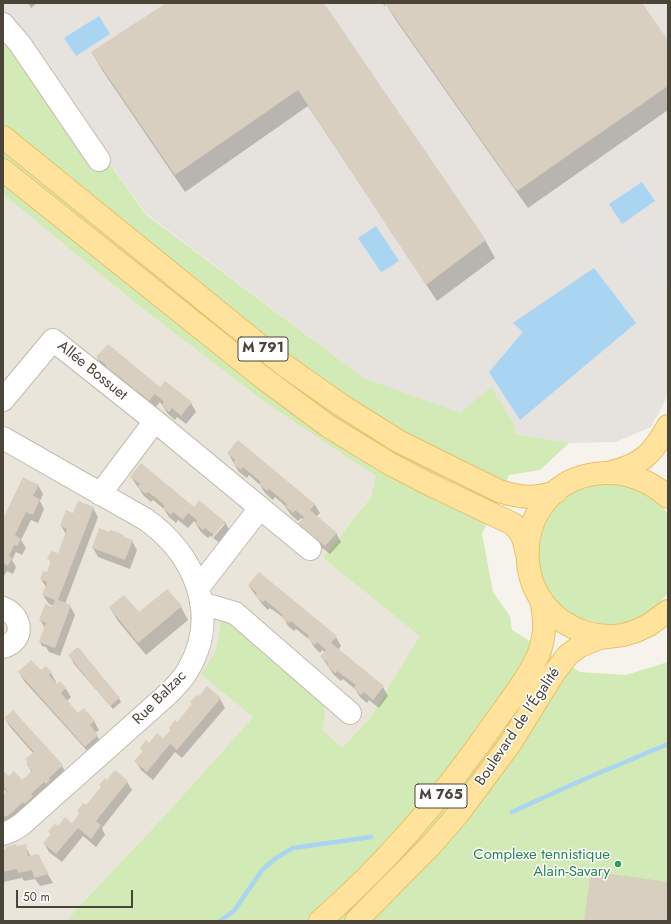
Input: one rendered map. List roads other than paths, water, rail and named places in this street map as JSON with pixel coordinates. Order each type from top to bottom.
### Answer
[{"type":"main road","name":"M 791","points":[[3,137],[258,345],[341,404],[398,441],[499,491],[513,496],[532,498],[556,492]]},
{"type":"main road","name":"M 791","points":[[3,170],[262,377],[328,426],[392,465],[513,524],[524,537],[527,554]]},
{"type":"main road","points":[[611,472],[627,469],[637,464],[656,446],[668,426]]},
{"type":"main road","name":"Boulevard de l'Égalité","points":[[609,636],[589,633],[570,626],[549,610],[541,599],[531,578],[527,554],[528,542],[535,520],[544,505],[556,492],[576,479],[600,473],[611,472],[624,474],[642,480],[658,489],[668,497]]},
{"type":"main road","name":"Boulevard de l'Égalité","points":[[320,921],[375,869],[430,808],[467,762],[521,685],[532,667],[543,640],[545,628],[541,599]]},
{"type":"main road","name":"Boulevard de l'Égalité","points":[[356,921],[432,844],[458,814],[510,744],[562,662],[580,646],[599,638],[623,635],[636,631],[658,622],[668,611]]},
{"type":"street","points":[[3,24],[20,44],[99,160]]},
{"type":"street","name":"Allée Bossuet","points":[[3,400],[53,340],[155,421],[310,549]]},
{"type":"street","points":[[100,494],[155,421]]},
{"type":"street","name":"Rue Balzac","points":[[3,438],[145,519],[166,535],[188,563],[200,596],[203,617],[200,643],[195,657],[188,670],[169,693],[22,824],[3,834]]},
{"type":"street","points":[[260,508],[200,596],[234,613],[350,713]]},
{"type":"street","points":[[3,608],[17,618],[19,631],[18,637],[14,642],[9,646],[3,647]]},
{"type":"water","points":[[99,16],[110,34],[76,56],[64,38]]},
{"type":"water","points":[[642,182],[655,201],[622,224],[609,204]]},
{"type":"water","points":[[376,226],[399,261],[381,272],[358,238]]},
{"type":"water","points":[[594,268],[636,323],[520,420],[489,372],[523,332],[513,323]]},
{"type":"waterway","points":[[512,812],[580,781],[668,744]]},
{"type":"waterway","points":[[220,921],[234,911],[262,870],[276,858],[293,848],[371,837]]},
{"type":"place","name":"Complexe tennistique Alain-Savary","points":[[618,864]]}]
